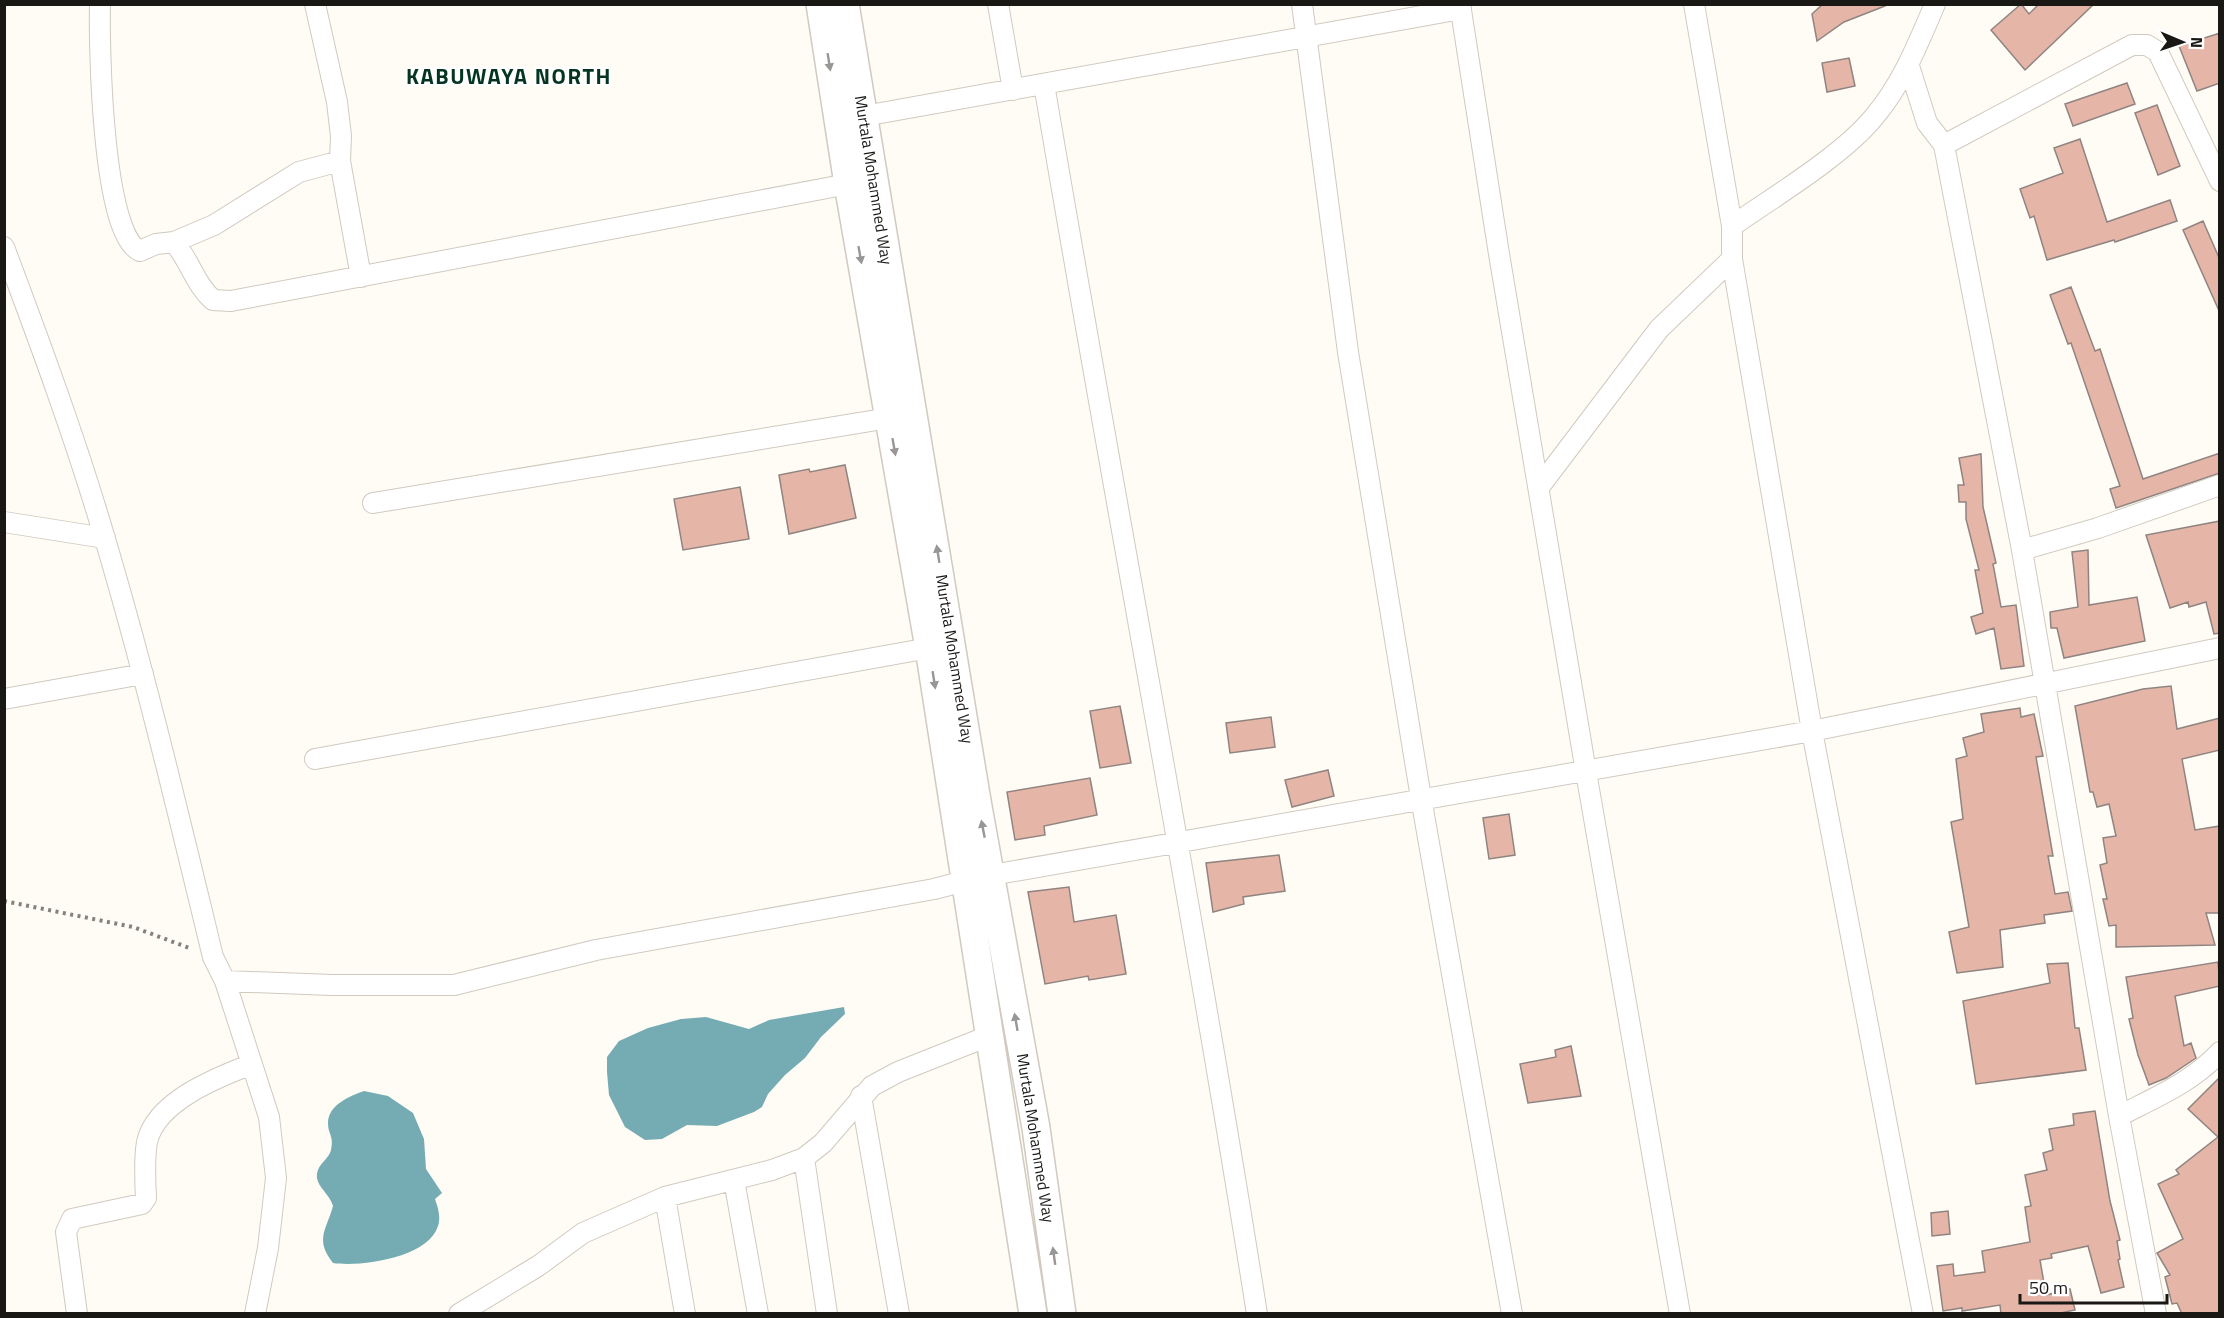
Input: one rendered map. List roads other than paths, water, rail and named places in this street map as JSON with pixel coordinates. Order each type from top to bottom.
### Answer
[{"type":"main road","name":"Murtala Mohammed Way","points":[[820,4],[848,184],[929,648],[1033,1314]]},
{"type":"main road","name":"Murtala Mohammed Way","points":[[845,4],[1036,1128],[1062,1314]]},
{"type":"street","points":[[100,4],[102,125],[120,213],[132,248],[140,251],[156,244],[174,242],[214,225],[299,172],[340,161]]},
{"type":"street","points":[[315,4],[337,102],[341,136],[340,161],[361,277]]},
{"type":"street","points":[[998,4],[1013,90]]},
{"type":"street","points":[[1302,4],[1348,352],[1420,798],[1512,1314]]},
{"type":"street","points":[[1694,4],[1732,226],[1732,259],[1812,731],[1923,1314]]},
{"type":"street","points":[[1732,226],[1855,138],[1875,116],[1909,66],[1935,4]]},
{"type":"street","points":[[864,116],[1308,38],[1461,7],[1499,254],[1680,1314]]},
{"type":"street","points":[[1944,145],[2132,45],[2147,45],[2158,52],[2220,181]]},
{"type":"street","points":[[1909,66],[1927,123],[1944,145],[2022,550],[2119,1116],[2156,1314]]},
{"type":"street","points":[[1044,84],[1108,465],[1179,844],[1257,1314]]},
{"type":"street","points":[[174,242],[186,256],[199,287],[213,300],[231,301],[848,184]]},
{"type":"street","points":[[4,247],[71,433],[105,538],[143,674],[213,957],[225,981],[269,1117],[276,1178],[268,1248],[255,1314]]},
{"type":"street","points":[[1540,486],[1659,329],[1732,259]]},
{"type":"street","points":[[373,503],[889,418]]},
{"type":"street","points":[[2022,550],[2098,528],[2220,485]]},
{"type":"street","points":[[4,522],[105,538]]},
{"type":"street","points":[[315,759],[929,648]]},
{"type":"street","points":[[992,875],[1179,844],[1420,798],[1586,772],[1812,731],[2220,648]]},
{"type":"street","points":[[4,699],[143,674]]},
{"type":"street","points":[[225,981],[332,985],[454,985],[596,950],[934,890],[965,881]]},
{"type":"street","points":[[459,1314],[538,1266],[583,1233],[665,1197],[772,1170],[804,1158],[823,1143],[861,1096],[872,1086],[898,1072],[991,1035]]},
{"type":"street","points":[[2119,1116],[2182,1085],[2205,1068],[2220,1052]]},
{"type":"street","points":[[77,1314],[66,1232],[72,1219],[142,1204],[146,1198],[148,1141],[157,1123],[178,1102],[208,1081],[252,1064]]},
{"type":"street","points":[[861,1096],[899,1314]]},
{"type":"street","points":[[804,1158],[827,1314]]},
{"type":"street","points":[[734,1180],[758,1314]]},
{"type":"street","points":[[665,1197],[685,1314]]},
{"type":"water","points":[[844,1007],[845,1014],[768,1094],[762,1107],[717,1126],[687,1125],[662,1139],[645,1140],[625,1127],[609,1095],[607,1057],[619,1041],[648,1028],[681,1019],[706,1017],[749,1029],[769,1020]]},
{"type":"water","points":[[364,1091],[388,1096],[413,1113],[424,1139],[426,1169],[442,1193],[435,1199],[439,1222],[432,1237],[408,1253],[376,1261],[333,1263],[327,1255],[323,1240],[333,1206],[318,1181],[317,1173],[331,1150],[332,1141],[328,1123],[332,1111],[346,1099]]},
{"type":"district","name":"KABUWAYA NORTH","points":[[509,76]]}]
